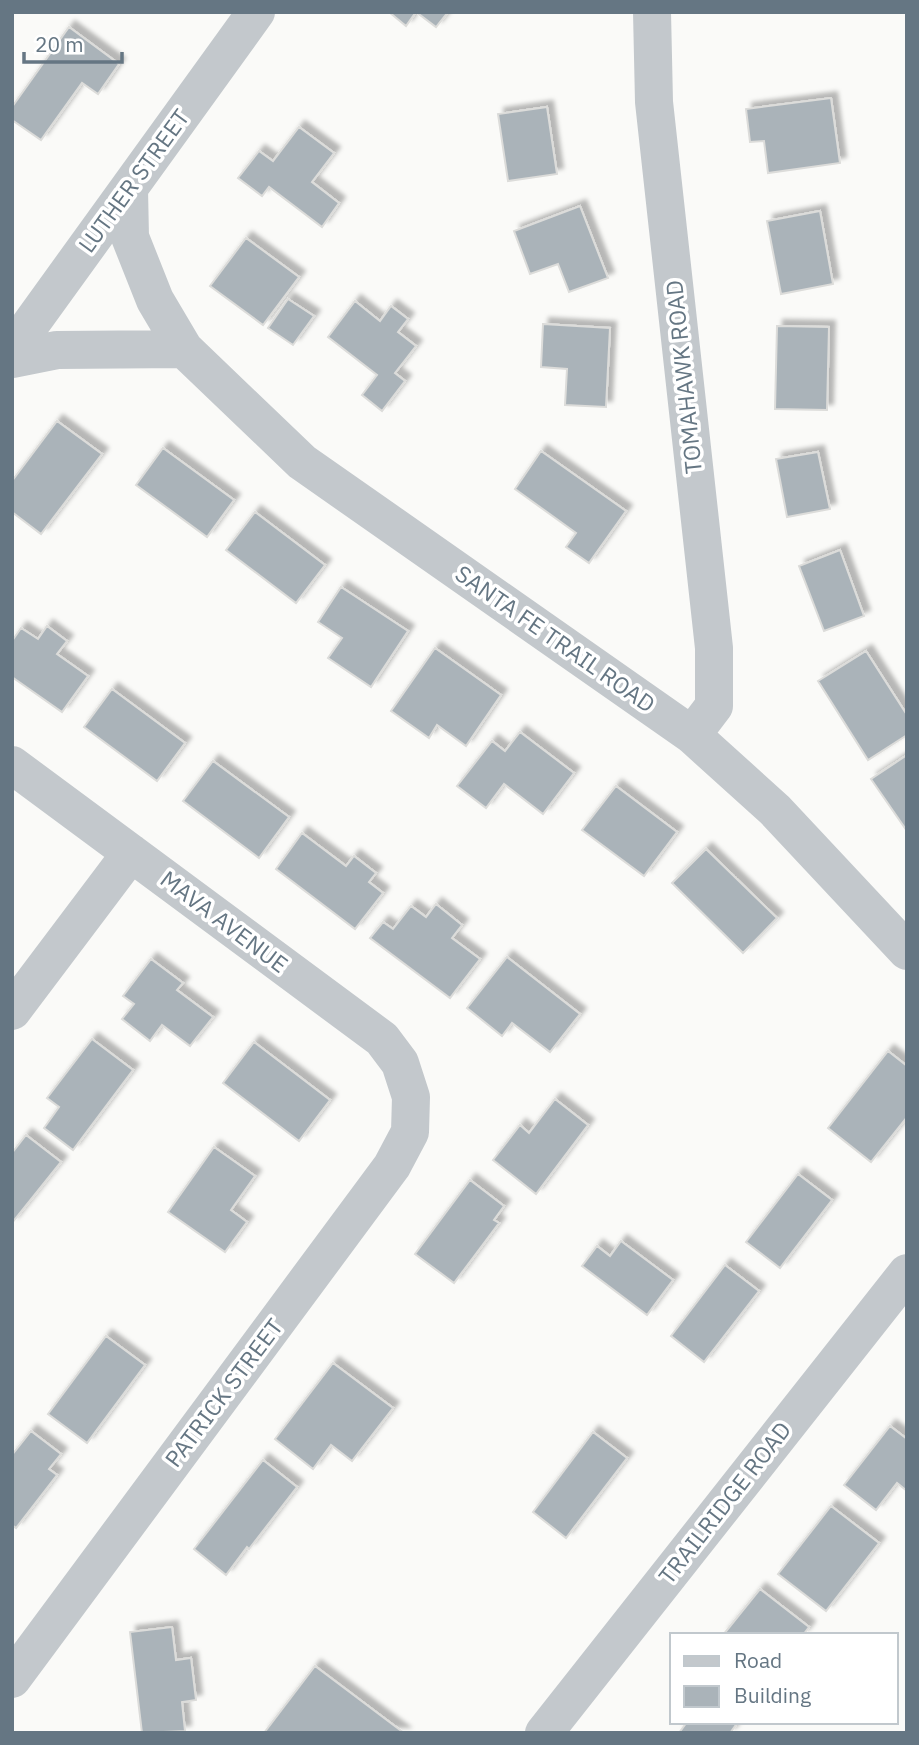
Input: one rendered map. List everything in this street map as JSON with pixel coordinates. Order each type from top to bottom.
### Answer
[{"type":"street","name":"LUTHER STREET","points":[[12,350],[256,12]]},
{"type":"street","name":"TOMAHAWK ROAD","points":[[652,12],[654,102],[714,648],[715,706],[692,735]]},
{"type":"street","name":"SANTA FE TRAIL ROAD","points":[[129,189],[130,237],[155,300],[184,349],[302,461],[692,735],[775,810],[907,951]]},
{"type":"street","points":[[12,359],[57,350],[184,349]]},
{"type":"street","name":"MAVA AVENUE","points":[[12,765],[382,1040],[400,1063],[411,1097]]},
{"type":"street","points":[[12,1011],[131,853]]},
{"type":"street","name":"PATRICK STREET","points":[[12,1678],[392,1166],[410,1132],[411,1097]]},
{"type":"street","name":"TRAILRIDGE ROAD","points":[[544,1733],[907,1273]]},
{"type":"building","points":[[389,12],[416,12],[406,26]]},
{"type":"building","points":[[416,12],[448,12],[436,27]]},
{"type":"building","points":[[69,27],[119,64],[98,94],[82,83],[41,140],[12,120],[12,107]]},
{"type":"building","points":[[831,98],[840,163],[768,173],[764,141],[750,142],[746,109]]},
{"type":"building","points":[[547,107],[557,174],[508,181],[498,114]]},
{"type":"building","points":[[299,127],[334,153],[312,182],[339,203],[322,227],[269,187],[262,196],[238,178],[259,151],[273,161]]},
{"type":"building","points":[[580,206],[608,278],[569,292],[558,264],[530,274],[514,231]]},
{"type":"building","points":[[820,211],[833,284],[781,294],[767,221]]},
{"type":"building","points":[[246,238],[299,277],[263,325],[210,286]]},
{"type":"building","points":[[288,299],[314,316],[293,345],[268,328]]},
{"type":"building","points":[[355,301],[380,321],[391,306],[408,319],[398,332],[416,346],[395,373],[405,381],[382,411],[362,395],[377,375],[328,337]]},
{"type":"building","points":[[543,324],[610,328],[606,407],[565,405],[567,369],[541,367]]},
{"type":"building","points":[[777,326],[829,327],[827,410],[775,409]]},
{"type":"building","points":[[57,421],[102,454],[41,534],[12,512],[12,481]]},
{"type":"building","points":[[163,448],[234,500],[207,537],[136,485]]},
{"type":"building","points":[[541,451],[626,511],[589,563],[566,547],[576,533],[515,489]]},
{"type":"building","points":[[818,452],[830,509],[787,517],[776,459]]},
{"type":"building","points":[[255,512],[325,565],[296,603],[226,550]]},
{"type":"building","points":[[840,550],[864,616],[824,631],[799,566]]},
{"type":"building","points":[[341,587],[408,631],[371,687],[328,658],[342,638],[318,622]]},
{"type":"building","points":[[47,626],[67,641],[57,654],[88,676],[62,712],[12,677],[12,641],[21,628],[38,639]]},
{"type":"building","points":[[435,648],[501,695],[466,746],[437,725],[429,738],[391,711]]},
{"type":"building","points":[[866,651],[907,715],[907,735],[868,760],[818,681]]},
{"type":"building","points":[[112,689],[185,743],[157,781],[84,727]]},
{"type":"building","points":[[520,732],[574,773],[543,814],[504,784],[486,808],[457,786],[492,741],[505,751]]},
{"type":"building","points":[[907,755],[907,831],[871,779]]},
{"type":"building","points":[[213,761],[289,817],[259,858],[183,801]]},
{"type":"building","points":[[616,786],[677,832],[644,876],[582,830]]},
{"type":"building","points":[[302,833],[346,866],[354,856],[376,873],[369,882],[383,893],[355,929],[276,869]]},
{"type":"building","points":[[706,849],[777,918],[743,953],[672,883]]},
{"type":"building","points":[[436,904],[462,925],[452,938],[480,959],[450,998],[370,938],[383,922],[393,929],[411,906],[426,917]]},
{"type":"building","points":[[507,957],[580,1014],[550,1052],[512,1023],[502,1036],[467,1008]]},
{"type":"building","points":[[151,959],[183,983],[177,990],[213,1017],[190,1046],[162,1025],[150,1041],[122,1019],[134,1004],[123,996]]},
{"type":"building","points":[[92,1039],[133,1070],[73,1150],[44,1128],[59,1107],[47,1098]]},
{"type":"building","points":[[254,1042],[330,1100],[299,1141],[223,1083]]},
{"type":"building","points":[[888,1051],[907,1066],[907,1117],[871,1162],[828,1128]]},
{"type":"building","points":[[555,1099],[588,1125],[536,1194],[493,1160],[520,1125],[529,1133]]},
{"type":"building","points":[[26,1135],[61,1162],[12,1223],[12,1153]]},
{"type":"building","points":[[214,1147],[255,1176],[231,1210],[247,1222],[225,1252],[168,1212]]},
{"type":"building","points":[[798,1174],[832,1200],[780,1268],[746,1242]]},
{"type":"building","points":[[470,1180],[504,1206],[494,1220],[499,1223],[454,1283],[415,1254]]},
{"type":"building","points":[[621,1241],[673,1280],[647,1315],[582,1266],[597,1246],[610,1256]]},
{"type":"building","points":[[725,1265],[759,1291],[704,1362],[671,1336]]},
{"type":"building","points":[[106,1336],[145,1365],[87,1443],[48,1414]]},
{"type":"building","points":[[333,1363],[393,1408],[352,1461],[331,1445],[313,1469],[275,1439]]},
{"type":"building","points":[[890,1426],[907,1439],[907,1491],[897,1483],[876,1510],[844,1485]]},
{"type":"building","points":[[31,1431],[61,1454],[49,1469],[57,1475],[16,1528],[12,1525],[12,1455]]},
{"type":"building","points":[[593,1432],[627,1458],[566,1538],[533,1512]]},
{"type":"building","points":[[263,1460],[297,1487],[226,1575],[194,1549]]},
{"type":"building","points":[[831,1506],[879,1543],[826,1611],[778,1574]]},
{"type":"building","points":[[760,1589],[809,1627],[804,1633],[725,1633]]},
{"type":"building","points":[[172,1627],[176,1660],[191,1658],[196,1700],[182,1702],[185,1731],[142,1733],[130,1632]]},
{"type":"building","points":[[315,1666],[404,1733],[264,1733]]},
{"type":"building","points":[[686,1724],[737,1724],[730,1733],[679,1733]]}]
